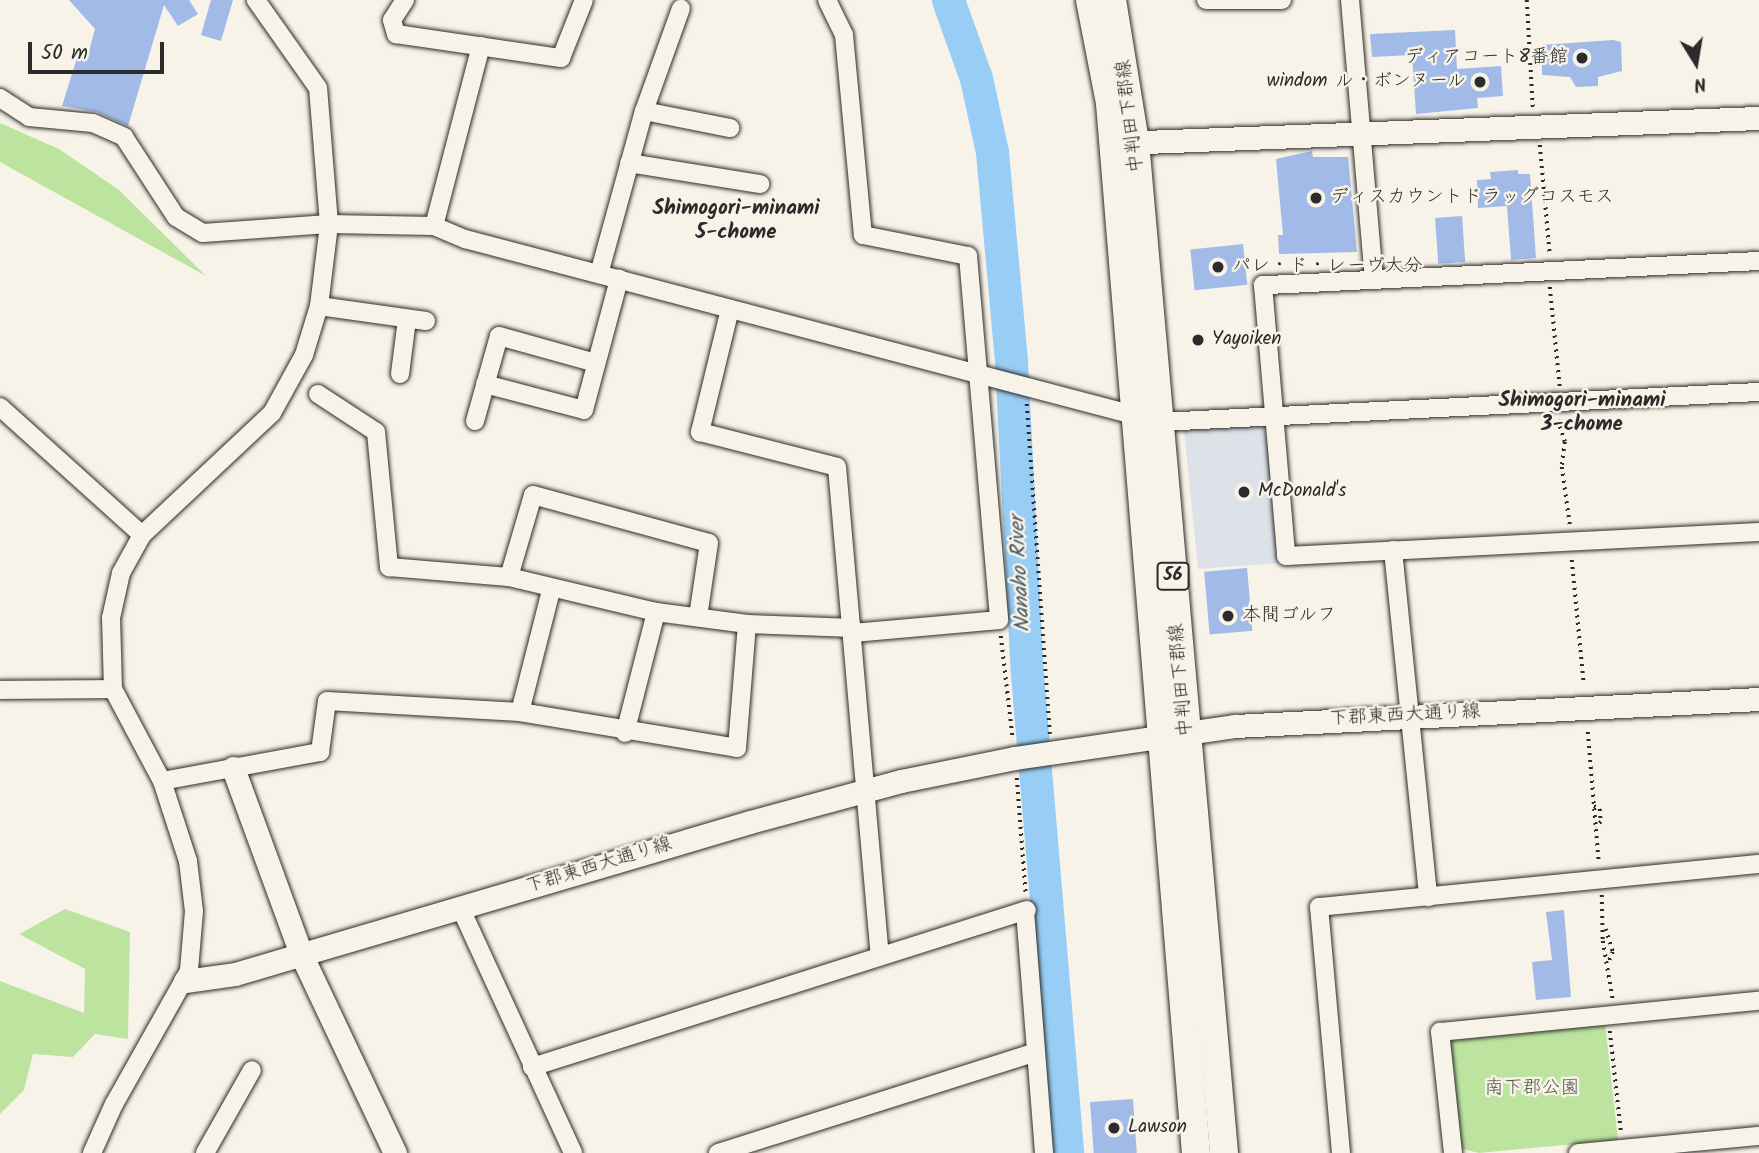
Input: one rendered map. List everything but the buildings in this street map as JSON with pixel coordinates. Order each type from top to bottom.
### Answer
[{"type":"main road","name":"中判田下郡線","points":[[1090,0],[1124,143]]},
{"type":"main road","name":"中判田下郡線","points":[[1112,0],[1175,732],[1224,1153]]},
{"type":"main road","name":"中判田下郡線","points":[[1175,732],[1196,1153]]},
{"type":"street","points":[[92,1153],[114,1104],[185,981],[194,911],[188,861],[162,781],[113,689],[111,618],[121,573],[142,535],[272,414],[304,355],[320,306],[328,224],[318,88],[256,0]]},
{"type":"street","points":[[405,0],[392,20],[396,34],[561,58],[584,0]]},
{"type":"street","points":[[318,394],[376,432],[388,567],[509,577],[551,590],[656,612],[747,624],[854,631],[999,620],[984,376],[968,256],[863,235],[844,35],[827,0]]},
{"type":"street","points":[[1206,0],[1282,0]]},
{"type":"street","points":[[1350,0],[1374,280]]},
{"type":"street","points":[[599,274],[644,111],[681,8]]},
{"type":"street","points":[[435,226],[481,46]]},
{"type":"street","points":[[0,98],[29,117],[93,123],[124,137],[176,217],[198,231],[231,233],[328,224],[435,226],[599,274],[1147,419],[1274,416],[1759,392]]},
{"type":"street","points":[[644,111],[730,128]]},
{"type":"street","points":[[1124,143],[1759,118]]},
{"type":"street","points":[[629,163],[760,184]]},
{"type":"street","points":[[1759,261],[1263,285],[1286,556],[1759,532]]},
{"type":"street","points":[[485,384],[584,410],[619,279]]},
{"type":"street","points":[[320,306],[426,321]]},
{"type":"street","points":[[730,309],[700,432],[837,467],[854,631],[880,954]]},
{"type":"street","points":[[400,374],[407,319]]},
{"type":"street","points":[[475,421],[499,336],[596,363]]},
{"type":"street","points":[[0,407],[142,535]]},
{"type":"street","points":[[509,577],[533,495],[709,543],[698,617]]},
{"type":"street","points":[[1393,551],[1428,897]]},
{"type":"street","points":[[520,712],[551,590]]},
{"type":"street","points":[[625,733],[656,612]]},
{"type":"street","points":[[162,781],[320,752],[327,701],[520,712],[625,733],[737,748],[747,624]]},
{"type":"street","points":[[0,690],[113,689]]},
{"type":"street","name":"下郡東西大通り線","points":[[185,981],[235,974],[866,791],[1015,758],[1051,743],[1410,715],[1759,699]]},
{"type":"street","points":[[233,768],[300,954],[395,1153]]},
{"type":"street","points":[[1341,1153],[1319,907],[1759,864]]},
{"type":"street","points":[[460,907],[573,1153]]},
{"type":"street","points":[[532,1067],[880,954],[1026,910],[1034,1053],[1044,1153]]},
{"type":"street","points":[[1453,1153],[1440,1032],[1759,1001]]},
{"type":"street","points":[[718,1153],[1034,1053]]},
{"type":"street","points":[[205,1153],[252,1070]]},
{"type":"street","points":[[1578,1153],[1759,1136]]},
{"type":"path","points":[[1527,0],[1535,114]]},
{"type":"path","points":[[1538,138],[1551,263]]},
{"type":"path","points":[[1550,280],[1560,396]]},
{"type":"path","points":[[1024,386],[1051,743]]},
{"type":"path","points":[[1558,412],[1571,512],[1568,534]]},
{"type":"path","points":[[1572,551],[1584,684]]},
{"type":"path","points":[[999,620],[1015,758],[1026,910]]},
{"type":"path","points":[[1588,732],[1594,806],[1591,809],[1601,872]]},
{"type":"path","points":[[1594,806],[1600,809],[1601,822],[1595,828]]},
{"type":"path","points":[[1602,885],[1605,928],[1603,941],[1609,962],[1614,1006]]},
{"type":"path","points":[[1605,928],[1611,936],[1609,962]]},
{"type":"path","points":[[1609,1022],[1622,1140]]},
{"type":"shaded area","points":[[1258,425],[1267,433],[1279,563],[1198,569],[1184,430]]},
{"type":"green space","points":[[0,123],[59,149],[119,190],[206,276],[0,162]]},
{"type":"green space","points":[[65,909],[130,932],[128,1039],[95,1034],[73,1057],[33,1054],[24,1090],[0,1114],[0,981],[84,1013],[85,969],[19,934]]},
{"type":"green space","name":"南下郡公園","points":[[1605,1023],[1618,1140],[1479,1153],[1459,1148],[1449,1046],[1455,1039]]},
{"type":"waterway","name":"Nanaho River","points":[[948,0],[976,78],[992,152],[1011,361],[1027,674],[1067,1153]]},
{"type":"place","name":"ディアコート8番館","points":[[1582,58]]},
{"type":"place","name":"windom ル・ボンヌール","points":[[1480,82]]},
{"type":"place","name":"ディスカウントドラッグコスモス","points":[[1316,198]]},
{"type":"place","name":"パレ・ド・レーヴ大分","points":[[1218,267]]},
{"type":"place","name":"Yayoiken","points":[[1198,340]]},
{"type":"place","name":"McDonald's","points":[[1244,492]]},
{"type":"place","name":"本間ゴルフ","points":[[1228,616]]},
{"type":"place","name":"Lawson","points":[[1114,1128]]},
{"type":"district","name":"Shimogori-minami 5-chome","points":[[736,221]]},
{"type":"district","name":"Shimogori-minami 3-chome","points":[[1582,413]]}]
